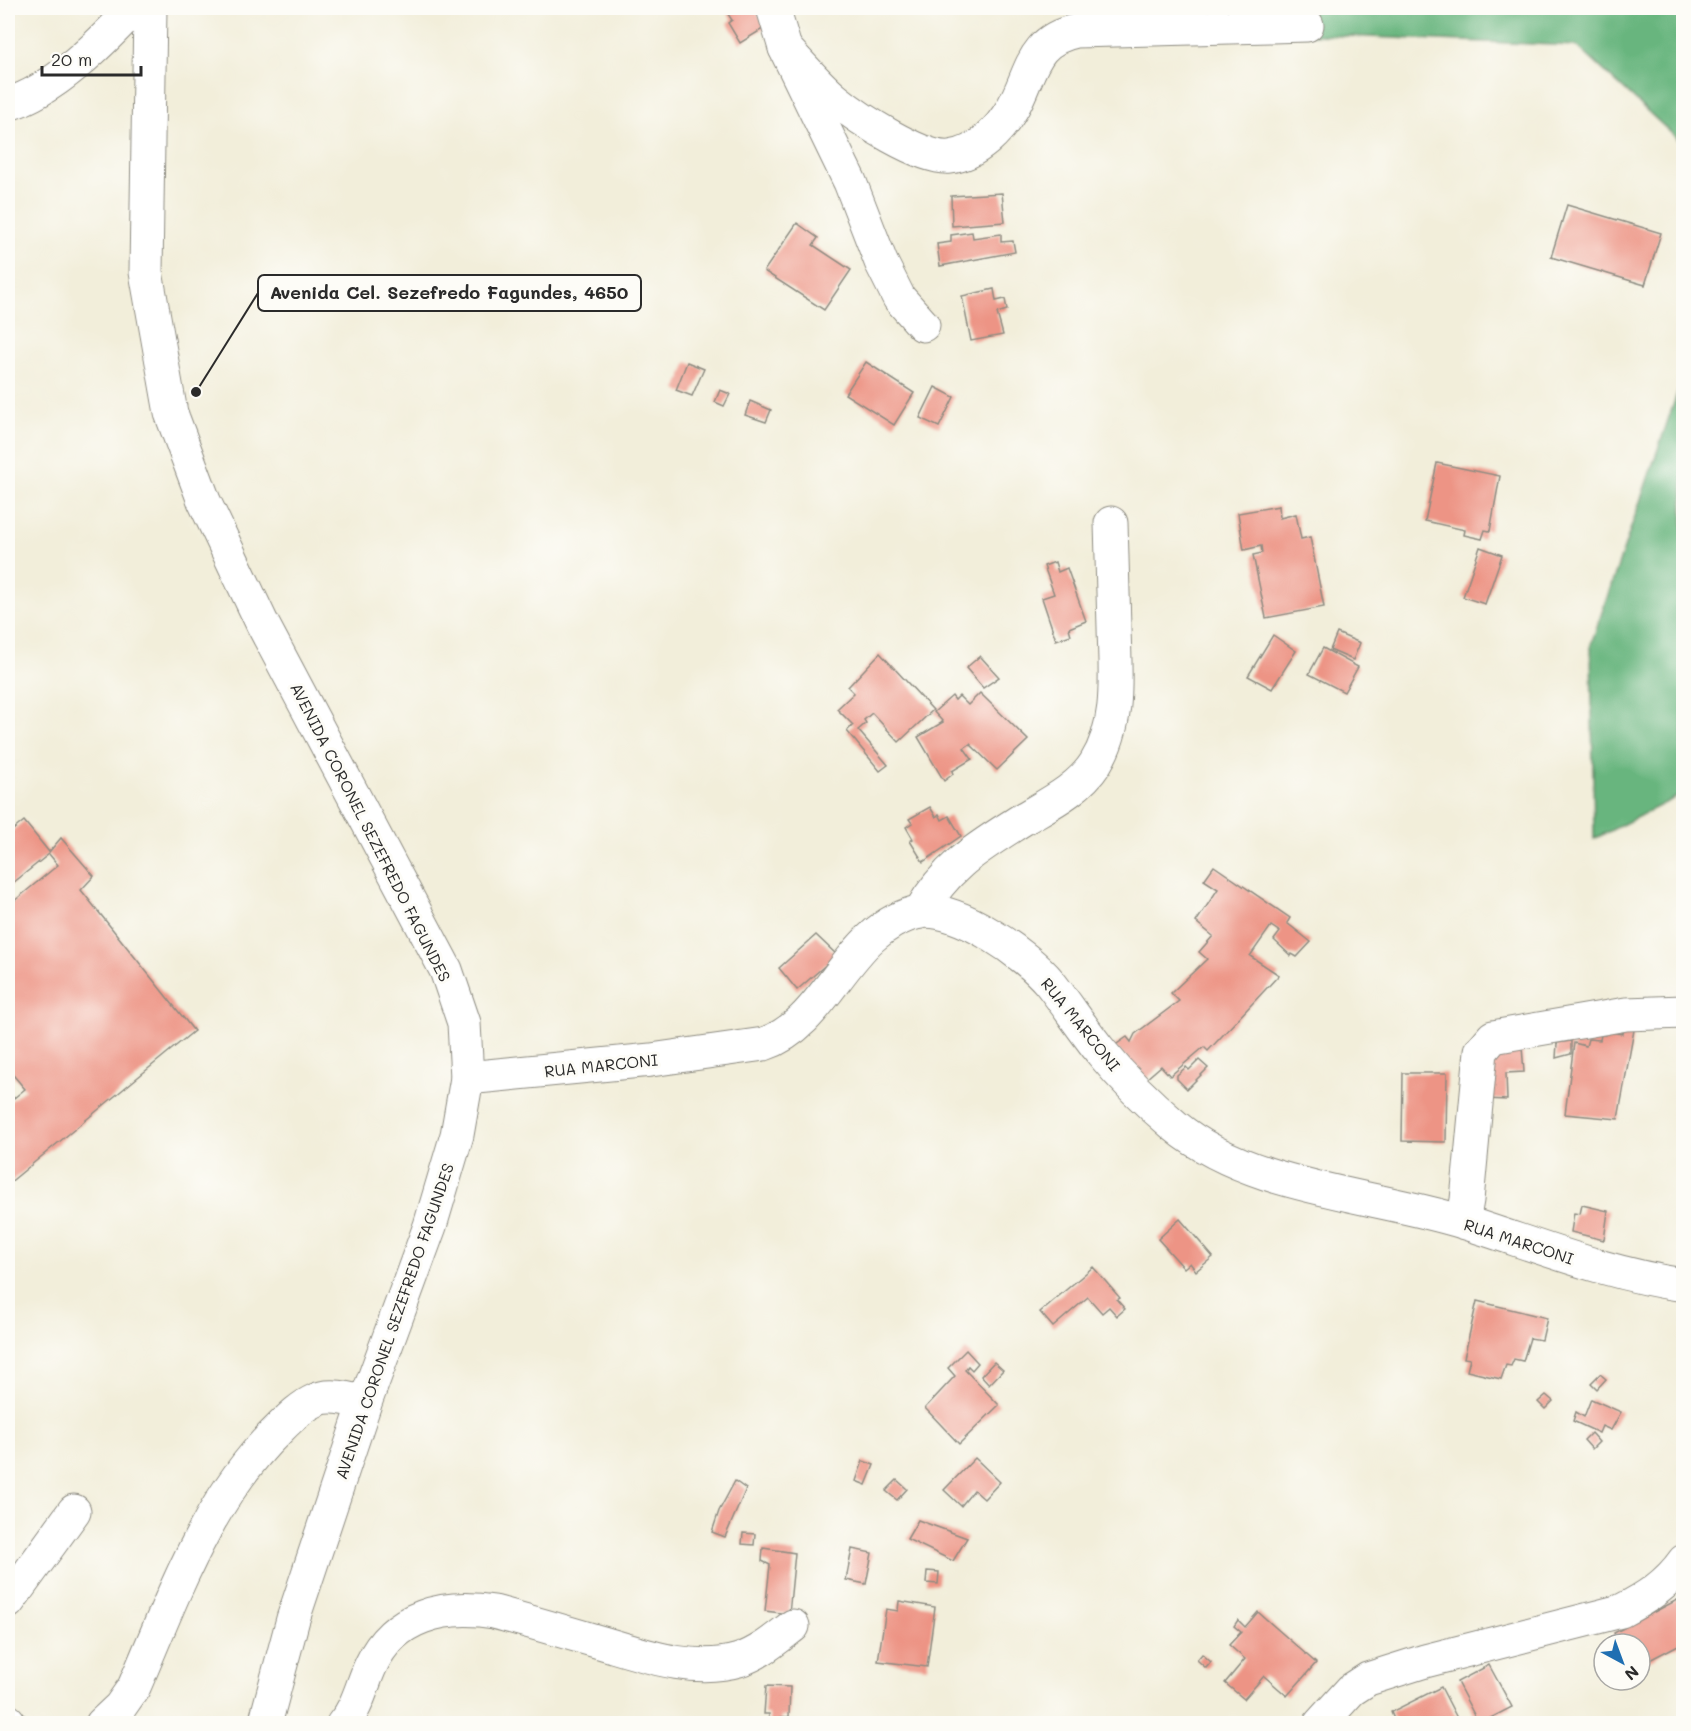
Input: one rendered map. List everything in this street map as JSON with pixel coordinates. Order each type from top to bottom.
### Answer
[{"type":"street","points":[[8,104],[65,74],[108,36],[134,8]]},
{"type":"street","name":"AVENIDA CORONEL SEZEFREDO FAGUNDES","points":[[150,8],[146,272],[171,414],[204,501],[262,623],[446,970],[464,1023],[467,1078],[457,1136],[430,1226],[365,1402],[293,1618],[265,1724]]},
{"type":"street","points":[[773,8],[784,48],[850,182],[881,262],[899,298],[923,325]]},
{"type":"street","points":[[784,48],[836,100],[880,130],[926,152],[948,158],[965,153],[1001,127],[1014,106],[1036,56],[1045,43],[1060,34],[1076,31],[1307,25]]},
{"type":"street","points":[[920,912],[948,871],[973,851],[1069,790],[1094,766],[1108,740],[1116,699],[1111,523]]},
{"type":"street","name":"RUA MARCONI","points":[[467,1078],[651,1060],[764,1044],[782,1038],[799,1024],[861,948],[894,924],[920,912],[936,913],[961,920],[1011,949],[1030,964],[1048,982],[1120,1074],[1176,1127],[1226,1159],[1278,1176],[1462,1222],[1585,1262],[1683,1285]]},
{"type":"street","points":[[1462,1222],[1467,1200],[1481,1051],[1486,1042],[1493,1037],[1626,1014],[1683,1012]]},
{"type":"street","points":[[102,1724],[120,1707],[134,1687],[204,1531],[247,1464],[292,1416],[317,1399],[339,1397],[365,1402]]},
{"type":"street","points":[[8,1602],[74,1511]]},
{"type":"street","points":[[1320,1724],[1351,1690],[1368,1679],[1445,1656],[1621,1611],[1648,1597],[1672,1578],[1683,1561]]},
{"type":"street","points":[[343,1724],[356,1703],[372,1662],[388,1639],[409,1622],[430,1612],[472,1608],[494,1612],[653,1658],[711,1665],[740,1660],[793,1626]]},
{"type":"green space","points":[[1096,8],[1683,8],[1683,144],[1577,46],[1111,26]]},
{"type":"green space","points":[[1683,381],[1683,794],[1594,839],[1591,644]]},
{"type":"building","points":[[724,8],[754,8],[766,27],[740,43],[728,23],[732,20]]},
{"type":"building","points":[[1002,193],[1005,222],[952,226],[951,196]]},
{"type":"building","points":[[1567,205],[1661,233],[1645,285],[1551,257]]},
{"type":"building","points":[[797,223],[818,238],[813,245],[851,270],[824,310],[764,271]]},
{"type":"building","points":[[972,232],[973,238],[1001,234],[1001,242],[1013,241],[1015,252],[940,266],[937,244],[951,242],[951,235]]},
{"type":"building","points":[[994,289],[996,301],[1005,299],[1007,310],[997,313],[1003,335],[971,341],[962,296]]},
{"type":"building","points":[[687,362],[704,369],[692,396],[676,390]]},
{"type":"building","points":[[866,362],[914,393],[894,425],[845,394]]},
{"type":"building","points":[[935,387],[954,397],[939,427],[920,418]]},
{"type":"building","points":[[720,390],[730,394],[724,406],[715,402]]},
{"type":"building","points":[[750,401],[771,410],[766,422],[745,415]]},
{"type":"building","points":[[1437,463],[1500,476],[1490,531],[1485,530],[1482,539],[1464,535],[1465,530],[1425,521]]},
{"type":"building","points":[[1279,506],[1280,518],[1296,514],[1301,539],[1310,537],[1324,607],[1266,618],[1253,555],[1262,553],[1261,546],[1244,550],[1238,513]]},
{"type":"building","points":[[1480,547],[1502,555],[1485,604],[1463,597]]},
{"type":"building","points":[[1055,562],[1058,572],[1067,568],[1086,621],[1069,628],[1071,635],[1056,640],[1042,598],[1054,594],[1044,566]]},
{"type":"building","points":[[1337,633],[1360,643],[1353,660],[1330,650]]},
{"type":"building","points":[[1273,635],[1296,651],[1272,689],[1248,676]]},
{"type":"building","points":[[1323,648],[1358,667],[1344,692],[1309,674]]},
{"type":"building","points":[[880,653],[933,710],[899,742],[872,713],[864,720],[866,723],[858,730],[888,765],[880,771],[847,731],[853,725],[837,709],[854,693],[848,687]]},
{"type":"building","points":[[980,656],[999,677],[983,688],[966,668]]},
{"type":"building","points":[[980,693],[1028,740],[997,770],[970,744],[964,748],[972,759],[952,771],[953,774],[944,781],[918,737],[943,722],[934,712],[952,696],[955,700],[959,696],[968,705]]},
{"type":"building","points":[[930,807],[936,817],[939,814],[942,820],[949,816],[961,836],[923,862],[910,841],[913,839],[906,827],[912,823],[909,819]]},
{"type":"building","points":[[24,821],[49,852],[61,838],[94,876],[81,890],[194,1031],[8,1184],[8,1103],[25,1089],[8,1069],[8,906],[58,865],[49,854],[8,887],[8,834]]},
{"type":"building","points":[[1214,866],[1290,918],[1287,923],[1311,942],[1297,957],[1292,954],[1291,956],[1274,940],[1280,932],[1271,926],[1250,956],[1279,975],[1208,1051],[1204,1047],[1170,1076],[1161,1066],[1146,1079],[1114,1046],[1127,1037],[1131,1042],[1135,1034],[1179,1001],[1171,993],[1207,959],[1199,952],[1213,936],[1196,922],[1218,889],[1204,880]]},
{"type":"building","points":[[816,935],[837,955],[797,990],[779,968]]},
{"type":"building","points":[[1623,1028],[1634,1030],[1618,1119],[1565,1114],[1574,1043],[1586,1046],[1588,1039],[1600,1040],[1601,1035],[1607,1032],[1622,1034]]},
{"type":"building","points":[[1571,1041],[1571,1054],[1556,1058],[1557,1043]]},
{"type":"building","points":[[1522,1047],[1524,1072],[1506,1073],[1507,1100],[1486,1099],[1488,1050]]},
{"type":"building","points":[[1199,1060],[1208,1068],[1187,1089],[1177,1079],[1177,1075],[1186,1067],[1189,1070]]},
{"type":"building","points":[[1403,1073],[1447,1073],[1446,1142],[1402,1141]]},
{"type":"building","points":[[1582,1205],[1608,1211],[1604,1240],[1571,1232],[1574,1213],[1580,1214]]},
{"type":"building","points":[[1180,1219],[1213,1257],[1196,1271],[1190,1263],[1184,1268],[1158,1239]]},
{"type":"building","points":[[1093,1267],[1120,1298],[1117,1300],[1125,1309],[1117,1316],[1109,1307],[1102,1313],[1088,1297],[1053,1327],[1040,1312]]},
{"type":"building","points":[[1477,1301],[1547,1318],[1542,1340],[1530,1338],[1523,1361],[1514,1359],[1511,1366],[1506,1365],[1501,1379],[1467,1371],[1470,1359],[1464,1358]]},
{"type":"building","points":[[966,1350],[978,1363],[972,1370],[968,1366],[965,1370],[999,1405],[959,1444],[925,1408],[955,1376],[948,1368]]},
{"type":"building","points":[[994,1362],[1003,1370],[989,1385],[981,1376]]},
{"type":"building","points":[[1600,1374],[1606,1379],[1597,1389],[1591,1383]]},
{"type":"building","points":[[1546,1395],[1553,1401],[1545,1409],[1538,1402]]},
{"type":"building","points":[[1591,1399],[1621,1412],[1611,1430],[1602,1426],[1599,1433],[1573,1421],[1576,1412],[1584,1417]]},
{"type":"building","points":[[1591,1433],[1599,1442],[1592,1449],[1584,1440]]},
{"type":"building","points":[[975,1458],[1000,1482],[984,1499],[974,1490],[961,1506],[944,1490]]},
{"type":"building","points":[[863,1461],[874,1465],[866,1485],[856,1481]]},
{"type":"building","points":[[897,1480],[907,1489],[897,1500],[886,1491]]},
{"type":"building","points":[[735,1481],[746,1489],[725,1537],[712,1532],[719,1511]]},
{"type":"building","points":[[918,1520],[967,1538],[953,1561],[907,1539]]},
{"type":"building","points":[[743,1533],[755,1534],[754,1545],[742,1544]]},
{"type":"building","points":[[763,1548],[795,1553],[789,1614],[765,1611],[770,1565],[762,1561]]},
{"type":"building","points":[[852,1549],[872,1553],[866,1584],[846,1580]]},
{"type":"building","points":[[927,1571],[939,1572],[938,1584],[926,1583]]},
{"type":"building","points":[[1677,1600],[1684,1613],[1684,1642],[1652,1659],[1652,1632],[1616,1632]]},
{"type":"building","points":[[899,1601],[935,1607],[927,1667],[878,1661],[886,1609],[898,1611]]},
{"type":"building","points":[[1258,1612],[1316,1663],[1287,1696],[1264,1676],[1244,1699],[1225,1683],[1245,1659],[1229,1645],[1241,1632],[1234,1626],[1238,1620],[1245,1627]]},
{"type":"building","points":[[1202,1654],[1211,1662],[1206,1668],[1197,1660]]},
{"type":"building","points":[[1489,1665],[1512,1707],[1479,1724],[1457,1682]]},
{"type":"building","points":[[766,1686],[790,1687],[789,1717],[781,1717],[781,1724],[769,1724],[769,1714],[764,1714]]},
{"type":"building","points":[[1441,1687],[1460,1724],[1396,1724],[1391,1712]]},
{"type":"place","name":"Avenida Cel. Sezefredo Fagundes, 4650","points":[[196,392]]}]
